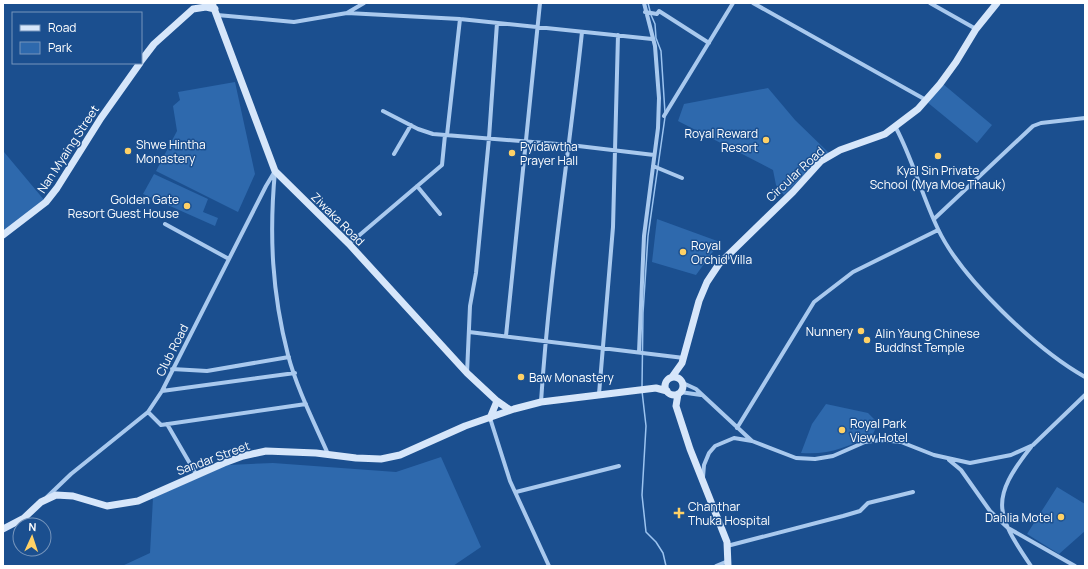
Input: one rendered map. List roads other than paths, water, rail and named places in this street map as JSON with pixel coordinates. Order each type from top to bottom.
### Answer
[{"type":"street","name":"Nan Myaing Street","points":[[142,59],[154,44],[199,3]]},
{"type":"street","points":[[347,13],[364,3]]},
{"type":"street","points":[[506,336],[540,3]]},
{"type":"street","points":[[639,352],[644,236],[654,166],[658,128],[659,98],[654,46],[644,3]]},
{"type":"street","points":[[664,116],[733,3]]},
{"type":"street","points":[[753,3],[926,100]]},
{"type":"street","points":[[930,3],[976,29]]},
{"type":"street","name":"Circular Road","points":[[683,361],[699,301],[714,270],[723,259],[793,192],[821,161],[840,150],[885,134],[896,128],[926,100],[956,62],[976,29],[997,3]]},
{"type":"street","points":[[193,9],[215,9],[294,22],[347,13],[460,19],[652,39]]},
{"type":"street","name":"Ziwaka Road","points":[[215,9],[276,171],[349,244],[467,373],[497,401],[510,410]]},
{"type":"street","points":[[646,12],[654,12],[657,14],[659,11],[709,44]]},
{"type":"street","points":[[349,244],[442,165],[460,19]]},
{"type":"street","points":[[467,373],[470,306],[476,273],[489,138],[497,23]]},
{"type":"street","points":[[541,402],[545,340],[570,145],[582,32]]},
{"type":"street","points":[[599,394],[613,227],[618,35]]},
{"type":"street","name":"Nan Myaing Street","points":[[3,235],[46,202],[57,188],[101,118],[139,64]]},
{"type":"street","points":[[383,111],[411,126],[433,134],[570,145],[654,155]]},
{"type":"street","points":[[934,220],[1033,126],[1041,123],[1085,118]]},
{"type":"street","points":[[394,154],[411,126]]},
{"type":"street","points":[[896,128],[908,150],[938,230],[959,263],[1018,326],[1085,377]]},
{"type":"street","points":[[654,166],[682,178]]},
{"type":"street","points":[[276,171],[273,198],[272,260],[275,291],[289,357],[306,404],[328,455]]},
{"type":"street","name":"Club Road","points":[[41,502],[71,474],[148,412],[162,391],[266,186],[276,171]]},
{"type":"street","points":[[417,186],[440,214]]},
{"type":"street","points":[[165,224],[229,259]]},
{"type":"street","points":[[737,428],[814,302],[853,272],[938,230]]},
{"type":"street","points":[[469,332],[645,352],[683,361]]},
{"type":"street","points":[[172,369],[207,371],[289,357]]},
{"type":"street","points":[[683,361],[665,387],[676,406],[702,478],[725,535],[728,563],[716,566]]},
{"type":"street","points":[[676,406],[682,382],[683,361]]},
{"type":"street","points":[[162,391],[295,373]]},
{"type":"street","points":[[656,388],[669,380],[677,378],[696,389],[752,441]]},
{"type":"street","points":[[656,388],[668,392],[702,395]]},
{"type":"street","name":"Sandar Street","points":[[3,529],[24,518],[41,502],[56,495],[73,496],[107,506],[132,502],[196,474],[243,456],[266,451],[285,450],[381,459],[400,455],[466,426],[510,410],[541,402],[656,388]]},
{"type":"street","points":[[1031,566],[1008,528],[1001,506],[1003,490],[1016,466],[1033,445],[1085,395]]},
{"type":"street","points":[[497,401],[490,418],[510,481],[549,566]]},
{"type":"street","points":[[148,412],[161,425],[306,404]]},
{"type":"street","points":[[167,424],[196,474]]},
{"type":"street","points":[[702,478],[704,465],[709,453],[715,446],[734,438],[752,441],[796,458],[815,459],[833,456],[865,442],[881,440],[901,442],[949,460],[970,463],[1011,455],[1033,445]]},
{"type":"street","points":[[949,460],[961,470],[990,511],[1008,528],[1075,566]]},
{"type":"street","points":[[516,492],[619,466]]},
{"type":"street","points":[[727,546],[843,516],[860,511],[868,503],[913,492]]},
{"type":"waterway","points":[[648,3],[650,11]]},
{"type":"waterway","points":[[651,15],[655,24],[656,38],[661,51],[665,113]]},
{"type":"waterway","points":[[642,387],[643,313],[648,236],[665,117]]},
{"type":"waterway","points":[[642,391],[646,426],[642,495],[646,532],[656,542],[663,553],[666,566]]},
{"type":"place","name":"Royal Reward Resort","points":[[766,140]]},
{"type":"place","name":"Shwe Hintha Monastery","points":[[128,151]]},
{"type":"place","name":"Pyidawtha Prayer Hall","points":[[512,153]]},
{"type":"place","name":"Kyal Sin Private School (Mya Moe Thauk)","points":[[938,156]]},
{"type":"place","name":"Golden Gate Resort Guest House","points":[[187,206]]},
{"type":"place","name":"Royal Orchid Villa","points":[[683,252]]},
{"type":"place","name":"Nunnery","points":[[861,331]]},
{"type":"place","name":"Alin Yaung Chinese Buddhst Temple","points":[[867,340]]},
{"type":"place","name":"Baw Monastery","points":[[521,377]]},
{"type":"place","name":"Royal Park View Hotel","points":[[842,430]]},
{"type":"place","name":"Chanthar Thuka Hospital","points":[[679,513]]},
{"type":"place","name":"Dahlia Motel","points":[[1061,517]]}]
